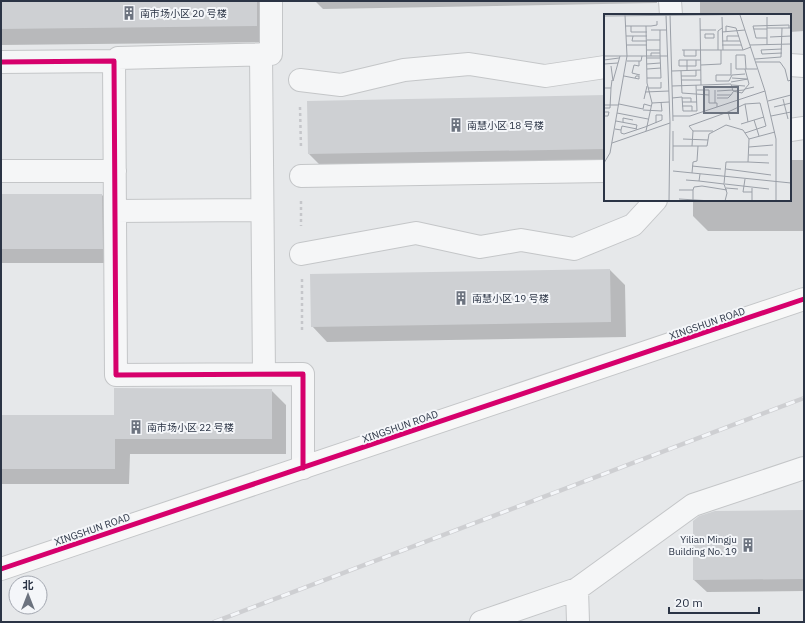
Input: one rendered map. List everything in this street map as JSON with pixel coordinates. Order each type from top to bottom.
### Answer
[{"type":"street","points":[[118,58],[271,54],[271,1]]},
{"type":"street","points":[[670,1],[671,14]]},
{"type":"street","points":[[261,54],[264,374]]},
{"type":"street","points":[[1,62],[114,61],[116,375],[303,374],[303,468]]},
{"type":"street","points":[[300,80],[341,85],[404,70],[469,64],[545,76],[604,67]]},
{"type":"street","points":[[791,65],[804,66]]},
{"type":"street","points":[[791,130],[804,128]]},
{"type":"street","points":[[1,171],[115,171]]},
{"type":"street","points":[[301,176],[604,171]]},
{"type":"street","points":[[302,254],[416,233],[480,247],[521,240],[574,249],[633,225],[655,201]]},
{"type":"street","points":[[115,211],[262,210]]},
{"type":"street","name":"XINGSHUN ROAD","points":[[1,569],[804,299]]},
{"type":"street","points":[[481,622],[577,589],[693,505],[804,468]]},
{"type":"street","points":[[577,589],[578,622]]},
{"type":"building","name":"南市场小区 20 号楼","points":[[1,1],[257,1],[257,26],[1,29]]},
{"type":"building","name":"南慧小区 18 号楼","points":[[604,95],[604,149],[308,154],[307,101]]},
{"type":"building","points":[[1,194],[102,194],[103,249],[1,249]]},
{"type":"building","name":"南慧小区 19 号楼","points":[[610,269],[611,322],[311,327],[310,274]]},
{"type":"building","name":"南市场小区 22 号楼","points":[[114,388],[272,389],[272,439],[115,439],[115,469],[1,469],[1,415],[114,415]]},
{"type":"building","name":"Yilian Mingju Building No. 19","points":[[804,510],[804,579],[693,580],[693,521],[699,516],[715,511]]},
{"type":"railway","points":[[214,622],[804,398]]},
{"type":"cycle path","points":[[1,62],[114,61],[116,375],[303,374],[303,468]]},
{"type":"cycle path","points":[[1,569],[804,299]]},
{"type":"place","name":"南市场小区 20 号楼","points":[[129,13]]},
{"type":"place","name":"南慧小区 18 号楼","points":[[456,125]]},
{"type":"place","name":"南慧小区 19 号楼","points":[[461,298]]},
{"type":"place","name":"南市场小区 22 号楼","points":[[136,427]]},
{"type":"place","name":"Yilian Mingju Building No. 19","points":[[748,545]]}]
